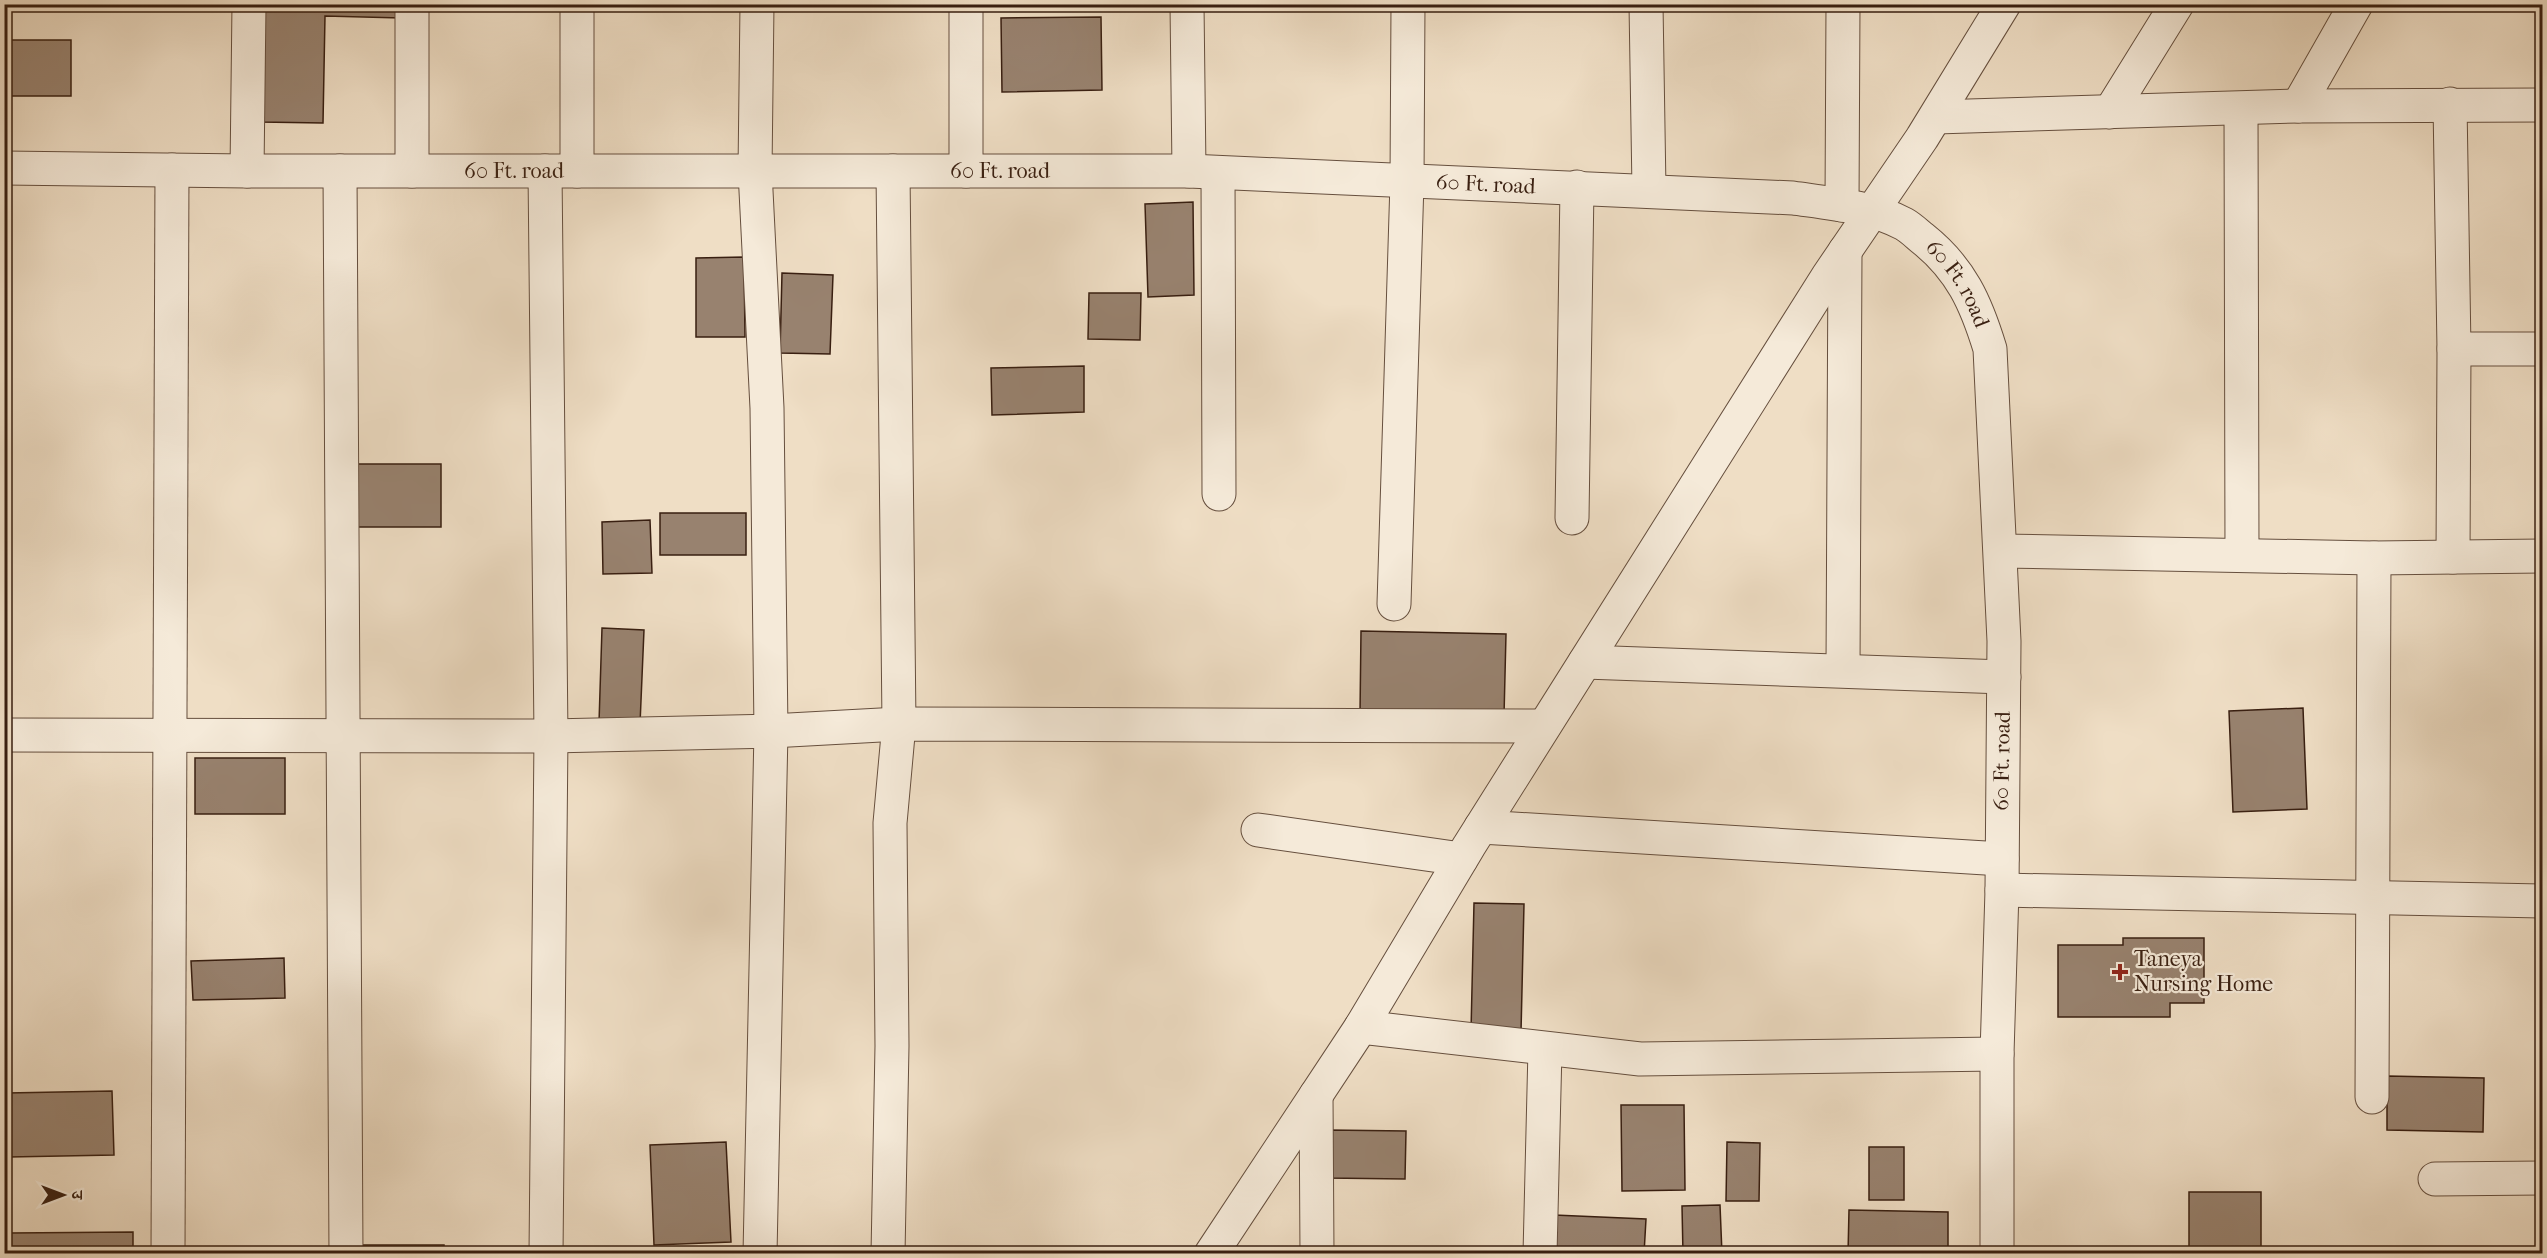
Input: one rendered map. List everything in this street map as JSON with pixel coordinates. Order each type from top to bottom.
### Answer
[{"type":"street","points":[[247,171],[249,4]]},
{"type":"street","points":[[411,171],[412,4]]},
{"type":"street","points":[[577,4],[577,171]]},
{"type":"street","points":[[757,4],[755,171],[767,408],[771,731],[760,1254]]},
{"type":"street","points":[[966,4],[966,171]]},
{"type":"street","points":[[1187,4],[1204,172],[1219,494]]},
{"type":"street","points":[[1394,604],[1407,182],[1408,4]]},
{"type":"street","points":[[1646,4],[1649,190]]},
{"type":"street","points":[[1843,4],[1856,209],[1845,251],[1843,670]]},
{"type":"street","points":[[1856,209],[1935,117],[2004,4]]},
{"type":"street","points":[[2110,112],[2176,4]]},
{"type":"street","points":[[2298,106],[2356,4]]},
{"type":"street","points":[[2450,104],[2454,349],[2453,557]]},
{"type":"street","points":[[1935,117],[2298,106],[2542,105]]},
{"type":"street","points":[[2241,109],[2242,555]]},
{"type":"street","name":"60 Ft. road","points":[[4,168],[247,171],[1204,172],[1793,198],[1856,209],[1904,224],[1935,248],[1956,271],[1979,312],[1989,349],[2001,551],[2004,677],[1997,1054],[1998,1254]]},
{"type":"street","points":[[168,1254],[172,170]]},
{"type":"street","points":[[340,171],[346,1254]]},
{"type":"street","points":[[545,171],[552,736],[546,1254]]},
{"type":"street","points":[[888,1254],[892,1046],[890,823],[899,724],[893,171]]},
{"type":"street","points":[[1572,518],[1577,187]]},
{"type":"street","points":[[1211,1254],[1361,1027],[1461,859],[1845,251]]},
{"type":"street","points":[[2454,349],[2542,349]]},
{"type":"street","points":[[2001,551],[2374,558],[2542,556]]},
{"type":"street","points":[[2372,1097],[2374,558]]},
{"type":"street","points":[[1585,662],[2004,677]]},
{"type":"street","points":[[4,735],[552,736],[771,731],[899,724],[1544,726]]},
{"type":"street","points":[[1481,827],[2002,874],[2372,898],[2542,901]]},
{"type":"street","points":[[1258,830],[1461,859]]},
{"type":"street","points":[[1361,1027],[1640,1059],[1997,1054]]},
{"type":"street","points":[[1540,1254],[1545,1049]]},
{"type":"street","points":[[1316,1095],[1317,1254]]},
{"type":"street","points":[[2435,1179],[2542,1178]]},
{"type":"building","points":[[263,4],[401,4],[401,18],[325,16],[323,123],[260,122]]},
{"type":"building","points":[[1101,17],[1102,90],[1002,92],[1001,18]]},
{"type":"building","points":[[4,40],[71,40],[71,96],[4,96]]},
{"type":"building","points":[[1193,202],[1194,295],[1148,297],[1145,204]]},
{"type":"building","points":[[744,257],[745,337],[696,337],[696,258]]},
{"type":"building","points":[[782,273],[833,275],[830,354],[780,353]]},
{"type":"building","points":[[1089,293],[1141,293],[1140,340],[1088,339]]},
{"type":"building","points":[[1084,366],[1084,412],[992,415],[991,368]]},
{"type":"building","points":[[348,464],[441,464],[441,527],[348,527]]},
{"type":"building","points":[[660,513],[746,513],[746,555],[660,555]]},
{"type":"building","points":[[650,520],[652,573],[603,574],[602,522]]},
{"type":"building","points":[[602,628],[644,630],[640,724],[599,723]]},
{"type":"building","points":[[1361,631],[1506,634],[1504,716],[1360,714]]},
{"type":"building","points":[[2303,708],[2307,809],[2233,812],[2229,711]]},
{"type":"building","points":[[195,758],[285,758],[285,814],[195,814]]},
{"type":"building","points":[[1474,903],[1524,904],[1521,1032],[1471,1031]]},
{"type":"building","points":[[2123,938],[2204,938],[2204,1003],[2170,1003],[2170,1017],[2058,1017],[2058,945],[2123,945]]},
{"type":"building","points":[[284,958],[285,998],[193,1000],[191,961]]},
{"type":"building","points":[[2387,1076],[2484,1078],[2483,1132],[2387,1130]]},
{"type":"building","points":[[112,1091],[114,1155],[9,1157],[7,1093]]},
{"type":"building","points":[[1621,1105],[1684,1105],[1685,1190],[1622,1191]]},
{"type":"building","points":[[1328,1130],[1406,1131],[1405,1179],[1327,1178]]},
{"type":"building","points":[[726,1142],[731,1242],[654,1245],[650,1145]]},
{"type":"building","points":[[1727,1142],[1760,1143],[1759,1201],[1726,1201]]},
{"type":"building","points":[[1869,1147],[1904,1147],[1904,1200],[1869,1200]]},
{"type":"building","points":[[2189,1192],[2261,1192],[2261,1249],[2189,1249]]},
{"type":"building","points":[[1720,1205],[1722,1254],[1683,1254],[1682,1206]]},
{"type":"building","points":[[1849,1210],[1948,1212],[1948,1254],[1848,1254]]},
{"type":"building","points":[[1554,1215],[1646,1219],[1644,1254],[1552,1254]]},
{"type":"building","points":[[133,1232],[133,1254],[10,1254],[10,1233]]},
{"type":"building","points":[[356,1245],[444,1245],[444,1254],[356,1254]]},
{"type":"building","points":[[1434,1252],[1498,1252],[1498,1254],[1434,1254]]},
{"type":"place","name":"Taneya Nursing Home","points":[[2120,972]]}]
